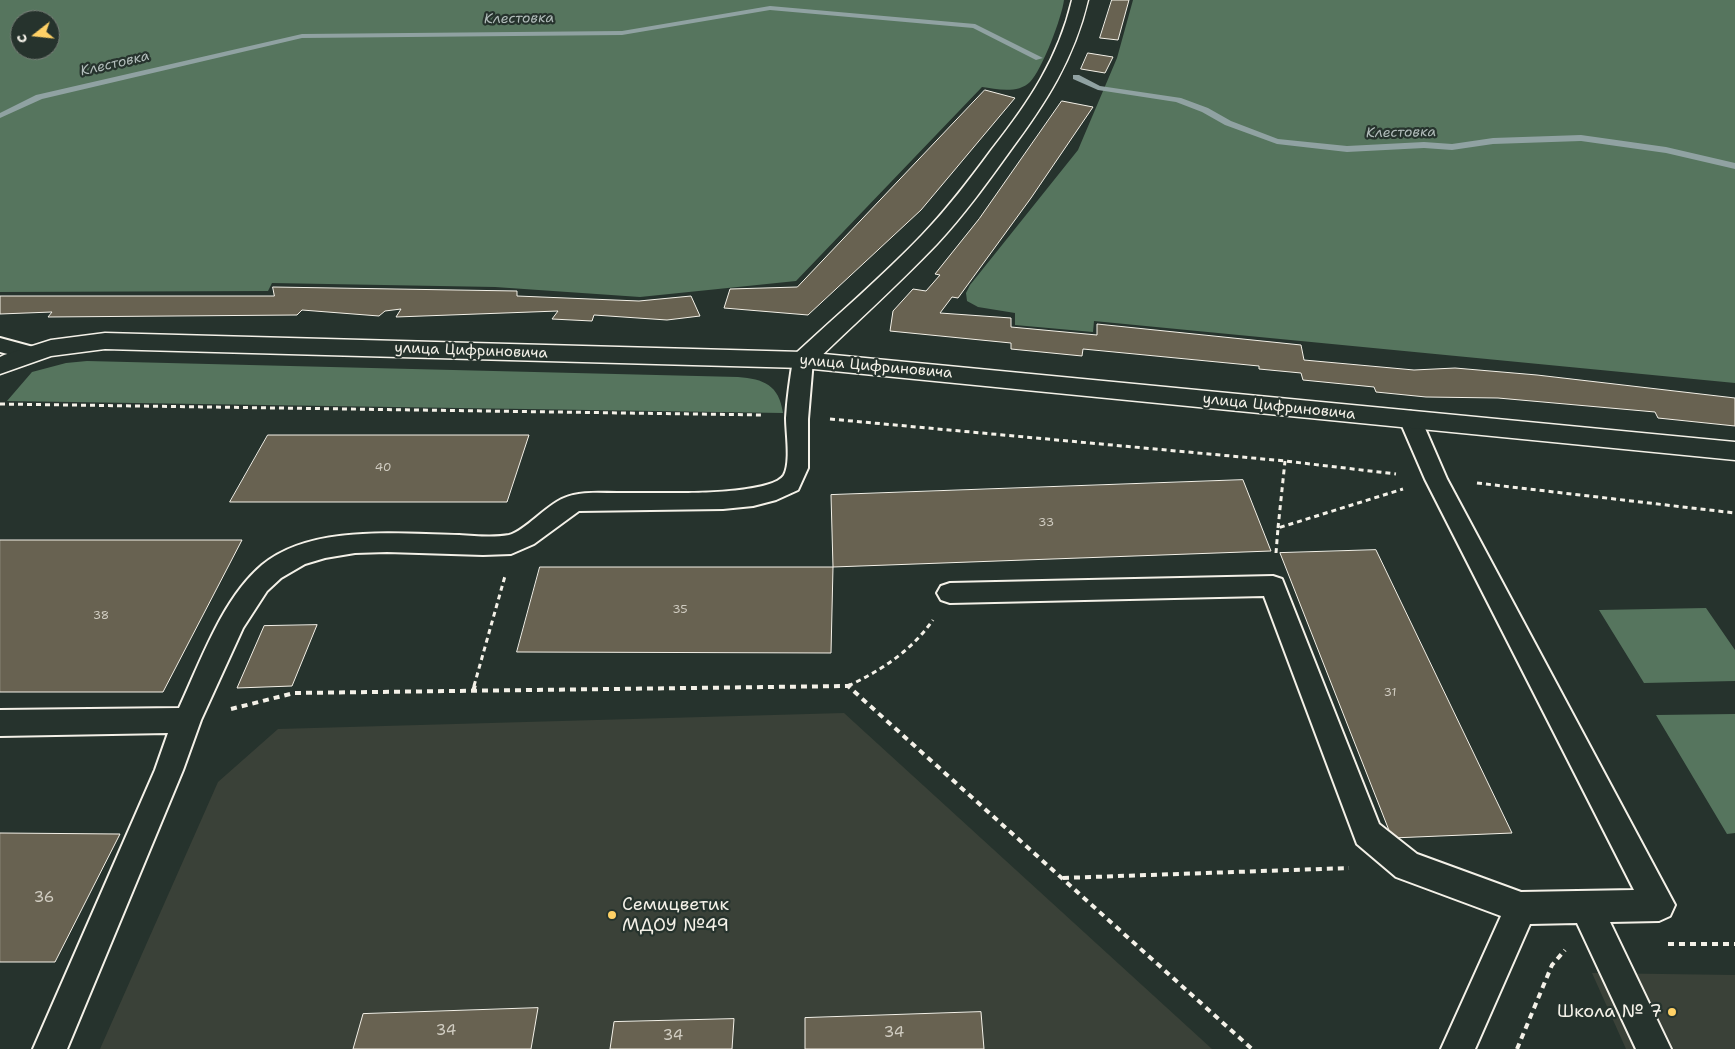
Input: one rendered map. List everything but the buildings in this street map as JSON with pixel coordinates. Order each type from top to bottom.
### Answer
[{"type":"street","points":[[803,360],[930,239],[986,170],[1031,110],[1059,65],[1075,28],[1080,0]]},
{"type":"street","name":"улица Цифриновича","points":[[11,356],[75,343],[105,340],[803,360],[1410,419],[1733,454]]},
{"type":"lane","points":[[50,1049],[168,770],[187,720],[238,612],[254,590],[272,572],[290,560],[310,551],[360,544],[514,544],[574,502],[733,500],[778,493],[790,485],[796,473],[797,416],[803,360]]},
{"type":"lane","points":[[950,593],[1273,586],[1368,834],[1407,866],[1521,908],[1659,905],[1436,479],[1410,419]]},
{"type":"lane","points":[[0,723],[187,720]]},
{"type":"lane","points":[[1586,906],[1654,1049]]},
{"type":"lane","points":[[1458,1049],[1521,908]]},
{"type":"path","points":[[0,404],[797,416],[1285,461],[1735,513]]},
{"type":"path","points":[[1273,586],[1285,461]]},
{"type":"path","points":[[1278,528],[1436,479]]},
{"type":"path","points":[[473,691],[514,544]]},
{"type":"path","points":[[187,720],[294,693],[848,686],[879,671],[906,651],[928,628],[950,593]]},
{"type":"path","points":[[848,686],[1252,1049]]},
{"type":"path","points":[[1062,878],[1407,866]]},
{"type":"shaded area","name":"Семицветик МДОУ №49","points":[[844,713],[1212,1049],[100,1049],[218,782],[278,729]]},
{"type":"shaded area","name":"Школа № 7","points":[[1592,973],[1735,975],[1735,1049],[1626,1049]]},
{"type":"green space","points":[[0,0],[1064,0],[1051,43],[1040,67],[1030,82],[1025,86],[1013,89],[982,87],[796,281],[640,297],[495,287],[272,283],[268,291],[0,292]]},
{"type":"green space","points":[[1133,0],[1735,0],[1735,383],[1094,321],[1093,332],[1015,325],[1015,313],[978,307],[967,301],[966,293],[970,285],[1078,150],[1117,58]]},
{"type":"green space","points":[[87,361],[738,377],[769,385],[778,396],[783,413],[7,401],[32,372],[66,363]]},
{"type":"green space","points":[[1706,608],[1735,650],[1735,681],[1644,683],[1599,610]]},
{"type":"green space","points":[[1735,714],[1735,833],[1727,834],[1656,715]]},
{"type":"waterway","name":"Клестовка","points":[[0,116],[39,97],[302,36],[622,33],[770,8],[975,26],[1039,58]]},
{"type":"waterway","name":"Клестовка","points":[[1076,77],[1098,88],[1178,100],[1205,110],[1228,123],[1277,141],[1347,149],[1424,145],[1452,147],[1493,141],[1581,138],[1666,150],[1735,166]]},
{"type":"place","name":"Семицветик МДОУ №49","points":[[612,915]]},
{"type":"place","name":"Школа № 7","points":[[1672,1012]]}]
